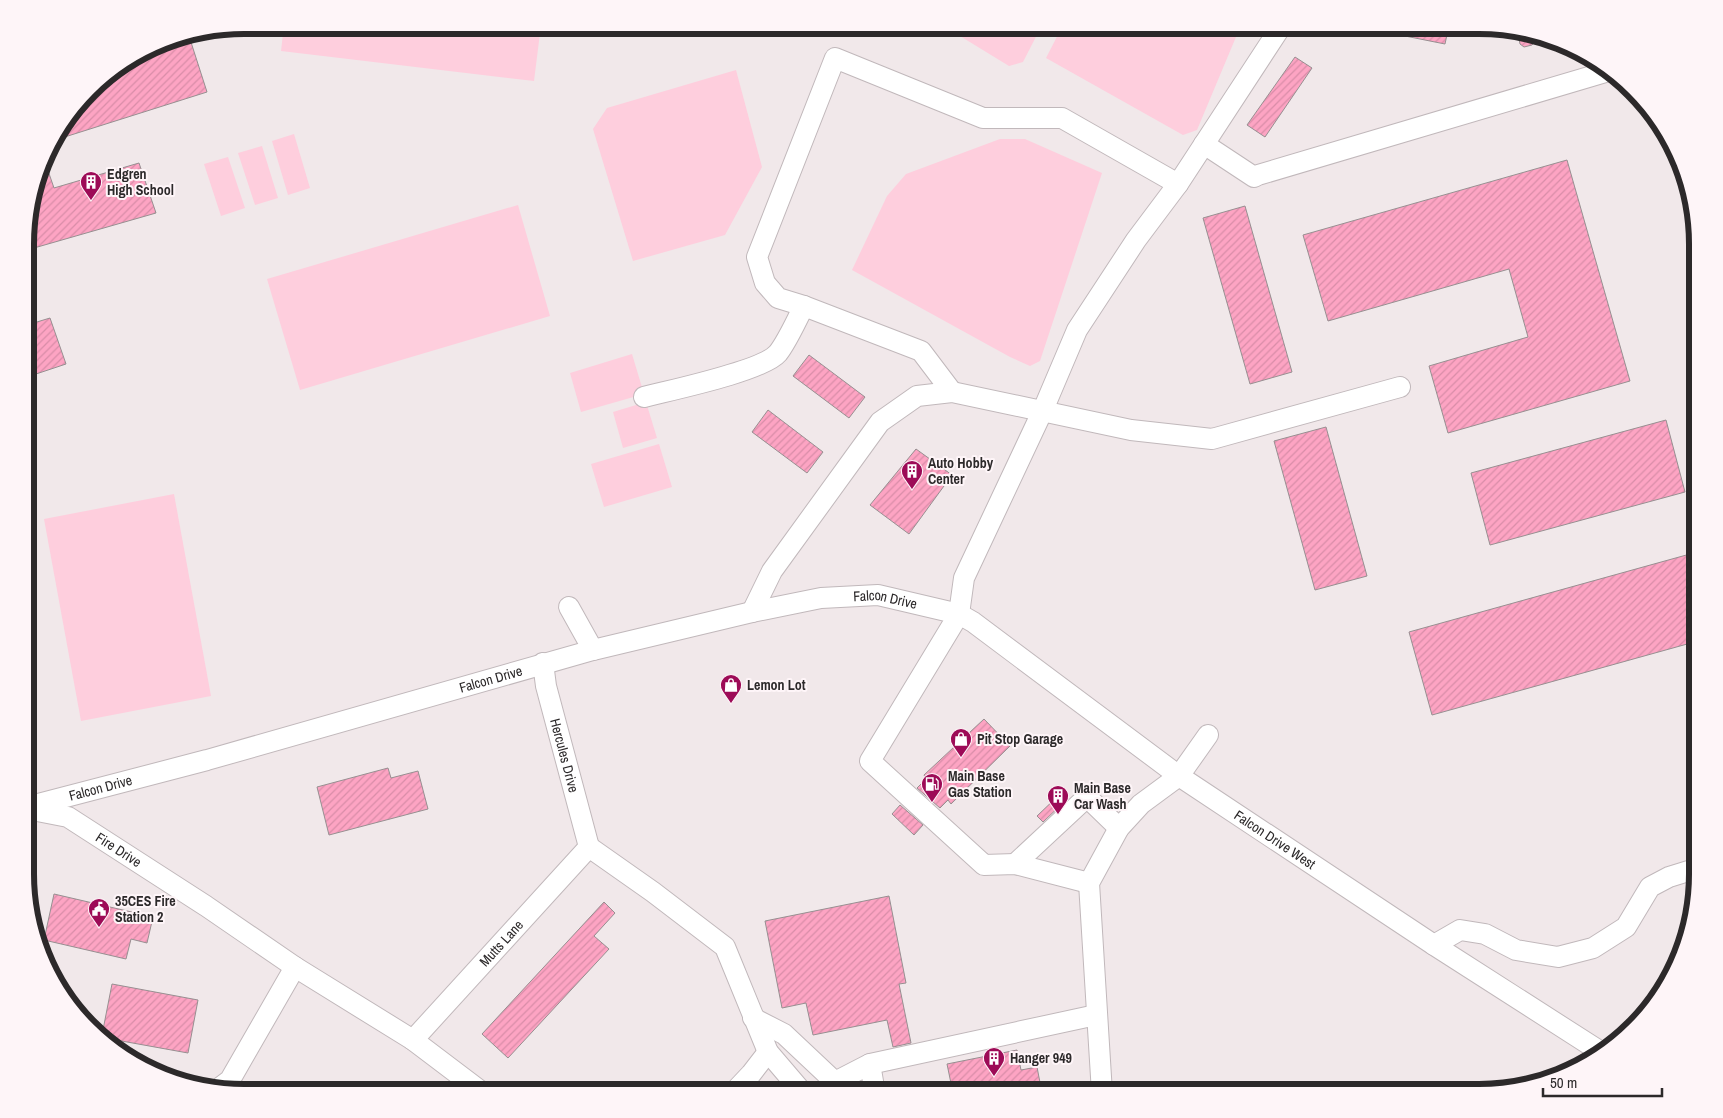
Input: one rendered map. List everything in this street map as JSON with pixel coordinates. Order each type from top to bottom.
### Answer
[{"type":"street","points":[[1089,883],[1016,864],[984,865],[870,761],[959,614],[964,578],[1043,410],[1077,330],[1136,240],[1178,184],[1276,34]]},
{"type":"street","points":[[952,392],[921,350],[778,298],[765,283],[757,257],[835,58],[983,118],[1062,118],[1178,184]]},
{"type":"street","points":[[1204,144],[1254,177],[1602,73]]},
{"type":"street","points":[[644,397],[758,366],[777,354],[804,306]]},
{"type":"street","points":[[752,612],[772,571],[880,422],[917,396],[952,392],[1131,430],[1212,439],[1400,387]]},
{"type":"street","name":"Falcon Drive","points":[[34,806],[207,760],[543,663],[752,612],[821,598],[878,595],[959,614]]},
{"type":"street","points":[[569,607],[593,650]]},
{"type":"street","name":"Falcon Drive West","points":[[959,614],[973,622],[1179,776],[1434,945],[1596,1049]]},
{"type":"street","name":"Hercules Drive","points":[[543,663],[546,686],[589,847]]},
{"type":"street","points":[[1101,1084],[1089,883],[1119,828],[1141,804],[1179,776],[1208,735]]},
{"type":"street","points":[[1016,864],[1087,797],[1119,828]]},
{"type":"street","name":"Fire Drive","points":[[34,810],[68,817],[206,906],[294,967],[413,1040],[459,1084]]},
{"type":"street","points":[[589,847],[653,892],[725,947],[768,1052],[795,1084]]},
{"type":"street","name":"Mutts Lane","points":[[413,1040],[589,847]]},
{"type":"street","points":[[1434,945],[1460,930],[1486,934],[1516,950],[1558,957],[1593,948],[1626,927],[1650,888],[1669,877],[1689,871]]},
{"type":"street","points":[[226,1083],[230,1080],[294,967]]},
{"type":"street","points":[[754,1018],[784,1034],[835,1082],[870,1064],[1096,1015]]},
{"type":"street","points":[[742,1084],[768,1052]]},
{"type":"street","points":[[870,1064],[874,1084]]},
{"type":"shaded area","points":[[283,34],[540,34],[534,81],[281,51]]},
{"type":"shaded area","points":[[957,34],[1037,34],[1023,62],[1009,66]]},
{"type":"shaded area","points":[[1058,34],[1237,34],[1197,130],[1183,135],[1046,58]]},
{"type":"shaded area","points":[[736,70],[762,167],[725,235],[633,261],[593,129],[607,108]]},
{"type":"shaded area","points":[[294,134],[310,188],[288,195],[272,141]]},
{"type":"shaded area","points":[[1000,139],[1025,139],[1102,173],[1040,361],[1030,366],[1010,357],[852,270],[887,196],[906,174]]},
{"type":"shaded area","points":[[262,146],[278,198],[255,205],[238,153]]},
{"type":"shaded area","points":[[228,157],[245,208],[221,216],[204,164]]},
{"type":"shaded area","points":[[518,205],[550,316],[300,390],[267,279]]},
{"type":"shaded area","points":[[632,354],[644,394],[581,412],[570,373]]},
{"type":"shaded area","points":[[646,402],[657,438],[623,448],[613,412]]},
{"type":"shaded area","points":[[659,444],[672,487],[604,507],[591,464]]},
{"type":"shaded area","points":[[174,494],[211,696],[81,721],[44,519]]},
{"type":"building","points":[[1395,34],[1447,34],[1445,44]]},
{"type":"building","points":[[1519,39],[1535,41],[1532,45],[1524,47],[1520,44]]},
{"type":"building","name":"Edgren High School","points":[[191,41],[207,92],[63,138],[86,105],[116,77],[151,55],[176,45]]},
{"type":"building","points":[[1295,57],[1312,68],[1265,137],[1247,125]]},
{"type":"building","points":[[1567,160],[1630,381],[1448,433],[1429,366],[1528,337],[1509,269],[1328,321],[1303,235]]},
{"type":"building","name":"Edgren High School","points":[[139,163],[156,213],[34,248],[34,230],[38,203],[48,169],[54,188]]},
{"type":"building","points":[[1245,206],[1292,372],[1250,384],[1203,218]]},
{"type":"building","points":[[50,318],[66,364],[34,375],[34,323]]},
{"type":"building","points":[[809,355],[865,397],[849,418],[793,376]]},
{"type":"building","points":[[768,410],[823,452],[807,473],[752,432]]},
{"type":"building","points":[[1666,420],[1685,492],[1490,545],[1471,473]]},
{"type":"building","points":[[1326,427],[1367,576],[1315,590],[1274,441]]},
{"type":"building","name":"Auto Hobby Center","points":[[916,449],[952,475],[909,534],[870,505]]},
{"type":"building","points":[[1689,554],[1689,644],[1432,715],[1409,632]]},
{"type":"building","points":[[984,719],[1010,746],[951,804],[948,800],[940,808],[917,788],[926,779],[924,775]]},
{"type":"building","points":[[388,768],[391,778],[418,771],[428,809],[329,835],[317,787]]},
{"type":"building","points":[[1059,795],[1065,801],[1043,822],[1037,816]]},
{"type":"building","points":[[900,805],[923,825],[914,835],[892,814]]},
{"type":"building","name":"35CES Fire Station 2","points":[[54,894],[153,917],[147,943],[131,939],[126,959],[44,939]]},
{"type":"building","points":[[889,896],[906,983],[899,984],[911,1043],[893,1047],[887,1020],[813,1035],[806,1003],[782,1008],[765,921]]},
{"type":"building","points":[[604,902],[615,913],[594,936],[609,949],[508,1058],[482,1034]]},
{"type":"building","points":[[112,984],[198,1000],[188,1053],[114,1040],[103,1030]]},
{"type":"building","name":"Hanger 949","points":[[1017,1050],[1021,1070],[1037,1067],[1040,1084],[951,1084],[947,1064]]},
{"type":"place","name":"Edgren High School","points":[[91,201]]},
{"type":"place","name":"Auto Hobby Center","points":[[912,490]]},
{"type":"place","name":"Lemon Lot","points":[[731,704]]},
{"type":"place","name":"Pit Stop Garage","points":[[961,758]]},
{"type":"place","name":"Main Base Gas Station","points":[[932,803]]},
{"type":"place","name":"Main Base Car Wash","points":[[1058,815]]},
{"type":"place","name":"35CES Fire Station 2","points":[[99,928]]},
{"type":"place","name":"Hanger 949","points":[[994,1077]]}]
